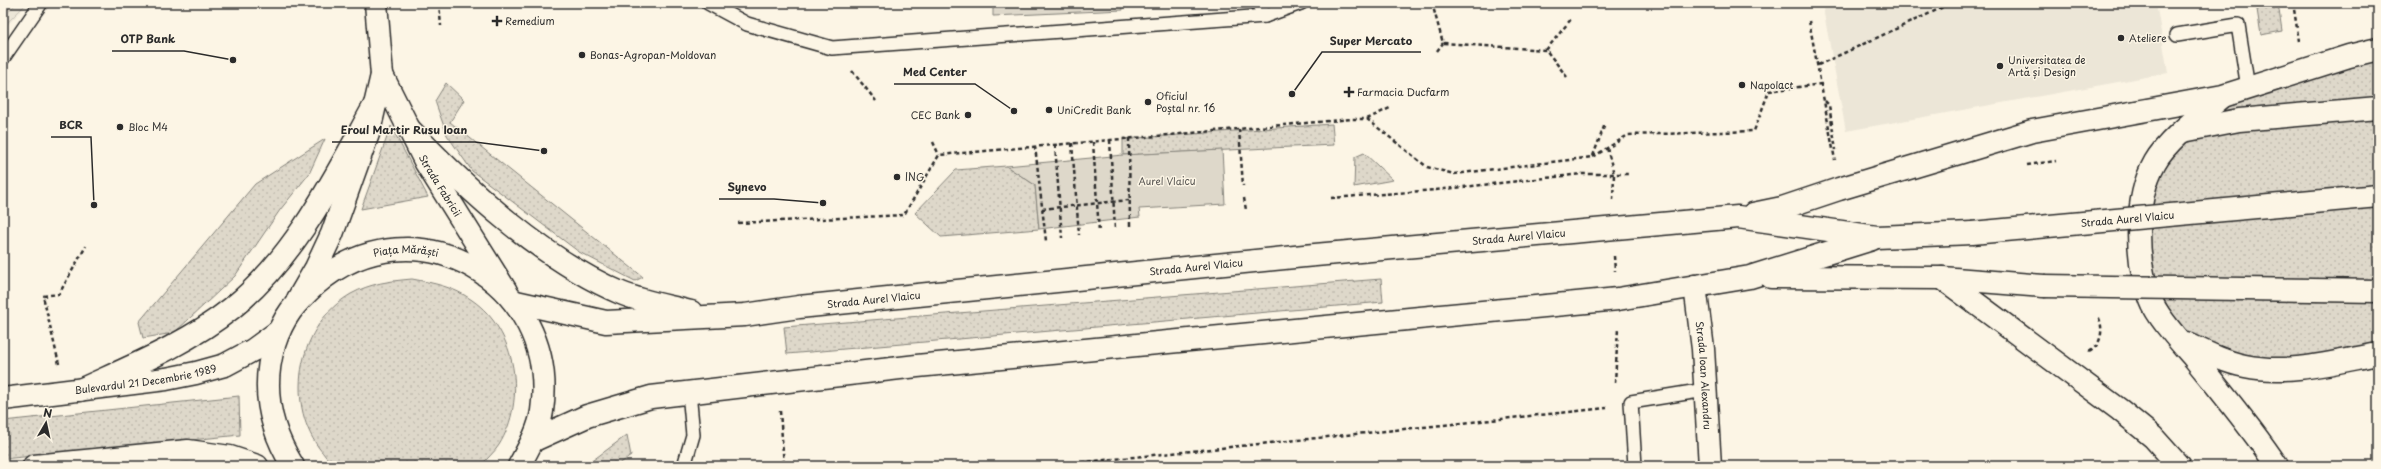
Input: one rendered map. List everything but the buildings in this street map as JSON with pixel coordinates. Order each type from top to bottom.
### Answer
[{"type":"main road","name":"Strada Fabricii","points":[[296,302],[316,268],[332,234],[369,131],[382,75],[376,3]]},
{"type":"main road","points":[[1738,217],[1782,208],[1839,189],[2032,131],[2223,96],[2378,49]]},
{"type":"main road","name":"Strada Fabricii","points":[[382,75],[426,163],[511,297]]},
{"type":"main road","points":[[2223,96],[2182,131],[2155,162],[2141,196],[2139,257],[2151,301],[2179,340],[2255,432],[2278,466]]},
{"type":"main road","points":[[73,391],[179,343],[232,308],[282,259],[334,178],[376,101]]},
{"type":"main road","points":[[2182,131],[2238,120],[2349,109],[2378,108]]},
{"type":"main road","points":[[410,130],[484,201],[525,235],[571,266],[621,293],[710,317]]},
{"type":"main road","name":"Strada Aurel Vlaicu","points":[[511,297],[606,322],[710,317],[1304,256],[1738,217],[1877,237],[1972,233],[2378,196]]},
{"type":"main road","name":"Strada Aurel Vlaicu","points":[[534,440],[617,405],[651,397],[925,365],[1618,299],[1750,276],[1877,237]]},
{"type":"main road","name":"Piața Mărăști","points":[[293,466],[282,448],[271,420],[267,390],[270,360],[279,331],[296,302],[325,276],[349,260],[381,251],[409,249],[449,255],[480,270],[511,297],[531,327],[541,355],[544,383],[542,412],[534,440],[519,466]]},
{"type":"main road","points":[[1750,276],[1942,278],[2044,286],[2378,290]]},
{"type":"main road","points":[[1942,278],[2120,410],[2153,437],[2179,466]]},
{"type":"main road","name":"Strada Ioan Alexandru","points":[[1695,286],[1705,390],[1710,466]]},
{"type":"main road","name":"Bulevardul 21 Decembrie 1989","points":[[3,399],[166,379],[225,365],[253,350],[279,331]]},
{"type":"main road","points":[[2179,340],[2211,355],[2245,366],[2270,369],[2293,369],[2378,354]]},
{"type":"main road","points":[[34,466],[188,451],[230,457],[257,466]]},
{"type":"lane","points":[[3,58],[42,3]]},
{"type":"lane","points":[[708,3],[747,24],[832,48],[1265,16],[1301,3]]},
{"type":"lane","points":[[1258,3],[1265,16]]},
{"type":"lane","points":[[2177,35],[2238,25],[2248,88]]},
{"type":"lane","points":[[1636,466],[1631,402],[1705,390]]},
{"type":"lane","points":[[684,466],[693,435],[688,392]]},
{"type":"path","points":[[440,3],[441,26]]},
{"type":"path","points":[[1432,3],[1443,43]]},
{"type":"path","points":[[1818,65],[1952,3]]},
{"type":"path","points":[[2293,3],[2300,46]]},
{"type":"path","points":[[1546,50],[1572,18]]},
{"type":"path","points":[[1810,21],[1822,84],[1824,98],[1834,152],[1829,105],[1824,98]]},
{"type":"path","points":[[1443,43],[1546,50],[1567,77]]},
{"type":"path","points":[[1437,51],[1443,43]]},
{"type":"path","points":[[832,48],[876,101]]},
{"type":"path","points":[[1367,119],[1427,167],[1454,174],[1593,157],[1628,135],[1754,131],[1769,91],[1822,84]]},
{"type":"path","points":[[939,155],[1367,119],[1390,108]]},
{"type":"path","points":[[1593,157],[1605,124]]},
{"type":"path","points":[[1239,129],[1243,186]]},
{"type":"path","points":[[1129,138],[1130,227]]},
{"type":"path","points":[[1110,140],[1115,229]]},
{"type":"path","points":[[933,142],[939,155]]},
{"type":"path","points":[[1093,142],[1099,232]]},
{"type":"path","points":[[1072,143],[1080,235]]},
{"type":"path","points":[[1055,145],[1062,238]]},
{"type":"path","points":[[1035,146],[1046,241]]},
{"type":"path","points":[[738,223],[904,215],[939,155]]},
{"type":"path","points":[[2027,165],[2056,161]]},
{"type":"path","points":[[1331,198],[1436,190],[1582,174],[1629,174]]},
{"type":"path","points":[[1244,198],[1246,210]]},
{"type":"path","points":[[1042,209],[1129,200]]},
{"type":"path","points":[[73,391],[43,296],[59,294],[86,246]]},
{"type":"path","points":[[2086,353],[2094,349],[2101,336],[2102,324],[2094,311]]},
{"type":"path","points":[[779,404],[784,466]]},
{"type":"path","points":[[1047,466],[1614,407]]},
{"type":"shaded area","points":[[3,3],[28,3],[3,30]]},
{"type":"shaded area","name":"Universitatea de Artă și Design","points":[[1822,3],[2156,3],[2168,73],[1846,131]]},
{"type":"green space","points":[[993,3],[1122,3],[1123,10],[993,16]]},
{"type":"green space","points":[[2256,3],[2278,3],[2282,31],[2261,35]]},
{"type":"green space","points":[[2378,56],[2378,347],[2276,360],[2228,353],[2183,332],[2153,281],[2147,252],[2152,191],[2165,167],[2185,140],[2226,102]]},
{"type":"green space","points":[[446,83],[464,100],[450,122],[643,277],[635,281],[579,252],[472,171],[447,135],[435,101]]},
{"type":"green space","points":[[1332,124],[1334,145],[1123,155],[1123,139]]},
{"type":"green space","points":[[391,126],[428,197],[361,209]]},
{"type":"green space","points":[[325,139],[309,174],[280,210],[235,276],[174,333],[143,338],[139,322],[255,184]]},
{"type":"green space","name":"Aurel Vlaicu","points":[[1222,150],[1225,204],[1139,209],[1140,217],[1039,229],[1035,185],[1006,166],[1123,155]]},
{"type":"green space","points":[[1364,153],[1393,180],[1354,187],[1355,157]]},
{"type":"green space","points":[[1006,166],[1035,185],[1039,229],[941,237],[915,213],[956,170]]},
{"type":"green space","points":[[412,279],[444,286],[472,300],[487,313],[499,329],[508,348],[513,367],[515,388],[513,408],[508,427],[495,451],[481,466],[335,466],[328,460],[319,448],[308,429],[302,408],[300,386],[302,364],[309,343],[319,324],[333,307],[351,294],[373,285]]},
{"type":"green space","points":[[1381,279],[1383,302],[787,354],[784,327]]},
{"type":"green space","points":[[239,396],[240,435],[3,459],[3,421]]},
{"type":"green space","points":[[627,435],[631,456],[616,466],[585,466]]},
{"type":"place","name":"Remedium","points":[[497,21]]},
{"type":"place","name":"Ateliere","points":[[2121,38]]},
{"type":"place","name":"Bonas-Agropan-Moldovan","points":[[582,55]]},
{"type":"place","name":"OTP Bank","points":[[233,60]]},
{"type":"place","name":"Universitatea de Artă și Design","points":[[2000,66]]},
{"type":"place","name":"Napolact","points":[[1742,85]]},
{"type":"place","name":"Farmacia Ducfarm","points":[[1349,92]]},
{"type":"place","name":"Super Mercato","points":[[1292,94]]},
{"type":"place","name":"Oficiul Poștal nr. 16","points":[[1148,102]]},
{"type":"place","name":"UniCredit Bank","points":[[1049,110]]},
{"type":"place","name":"Med Center","points":[[1014,111]]},
{"type":"place","name":"CEC Bank","points":[[968,115]]},
{"type":"place","name":"Bloc M4","points":[[120,127]]},
{"type":"place","name":"Eroul Martir Rusu Ioan","points":[[544,151]]},
{"type":"place","name":"ING","points":[[897,177]]},
{"type":"place","name":"Synevo","points":[[823,203]]},
{"type":"place","name":"BCR","points":[[94,205]]}]
